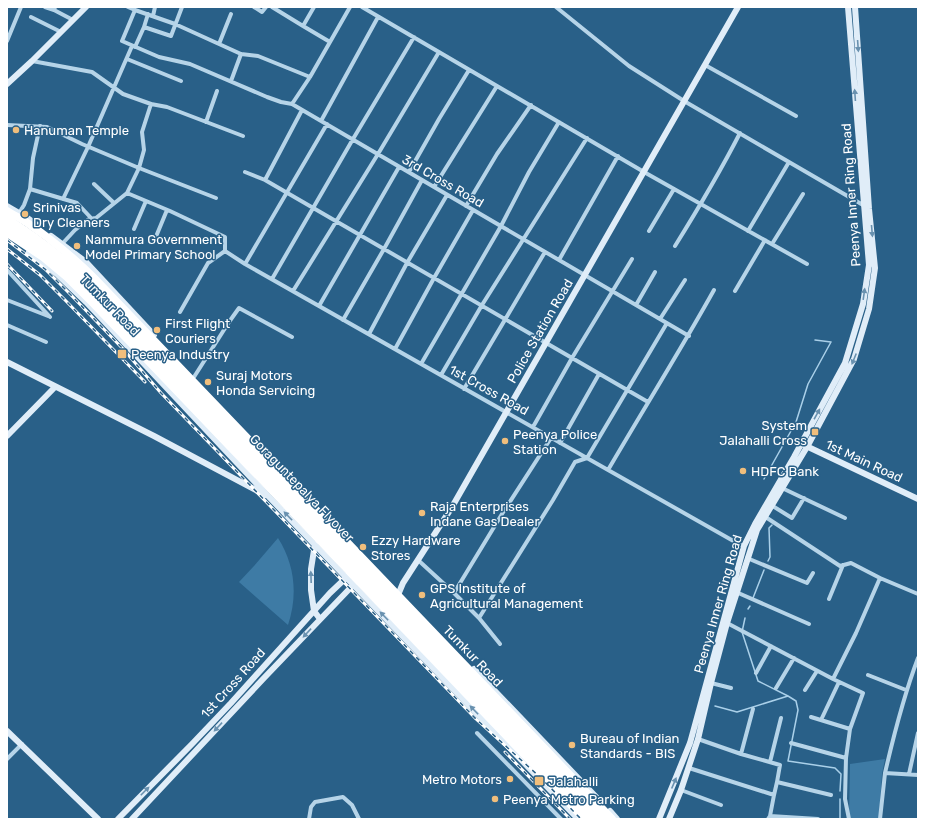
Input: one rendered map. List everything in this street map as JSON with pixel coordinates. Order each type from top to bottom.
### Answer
[{"type":"highway","name":"Tumkur Road","points":[[7,211],[25,222],[59,247],[95,279],[612,819]]},
{"type":"highway","name":"Goraguntepalya Flyover","points":[[7,219],[54,252],[89,282],[603,819]]},
{"type":"highway","name":"Goraguntepalya Flyover","points":[[7,227],[66,270],[106,309],[280,493],[593,819]]},
{"type":"highway","name":"Tumkur Road","points":[[7,233],[67,277],[88,298],[348,575],[384,608],[586,819]]},
{"type":"street","points":[[7,41],[21,7]]},
{"type":"street","points":[[45,7],[54,8],[73,20]]},
{"type":"street","points":[[7,84],[86,7]]},
{"type":"street","points":[[128,7],[175,24],[241,54],[258,56],[310,77]]},
{"type":"street","points":[[153,16],[155,7]]},
{"type":"street","points":[[144,26],[171,36],[182,7]]},
{"type":"street","points":[[254,7],[262,12],[266,7]]},
{"type":"street","points":[[272,7],[330,42]]},
{"type":"street","points":[[303,26],[314,7]]},
{"type":"street","points":[[292,104],[310,77],[350,7]]},
{"type":"street","points":[[362,7],[644,172],[807,264]]},
{"type":"street","points":[[556,7],[629,66],[684,101],[863,205]]},
{"type":"street","points":[[684,101],[738,7]]},
{"type":"street","name":"Peenya Inner Ring Road","points":[[669,819],[689,768],[698,739],[711,682],[727,623],[757,530],[782,488],[845,363],[863,304],[869,265],[848,7]]},
{"type":"street","name":"Peenya Inner Ring Road","points":[[659,819],[690,743],[744,546],[755,524],[804,445],[854,359],[869,309],[875,268],[855,7]]},
{"type":"street","points":[[134,46],[122,41],[135,10]]},
{"type":"street","points":[[62,199],[88,147],[127,59],[144,26],[148,14]]},
{"type":"street","points":[[219,44],[231,14]]},
{"type":"street","points":[[321,120],[378,16]]},
{"type":"street","points":[[31,17],[61,32]]},
{"type":"street","points":[[272,279],[414,38]]},
{"type":"street","name":"3rd Cross Road","points":[[134,46],[159,57],[190,64],[267,97],[292,104],[689,336]]},
{"type":"street","points":[[293,291],[439,52]]},
{"type":"street","points":[[231,81],[241,54]]},
{"type":"street","points":[[127,59],[182,81]]},
{"type":"street","points":[[32,61],[92,72],[123,94],[151,104],[167,107],[243,136]]},
{"type":"street","points":[[705,65],[796,116]]},
{"type":"street","points":[[409,172],[469,70]]},
{"type":"street","points":[[434,187],[497,86]]},
{"type":"street","points":[[206,122],[217,91]]},
{"type":"street","name":"Police Station Road","points":[[384,608],[398,594],[403,583],[452,507],[684,101]]},
{"type":"street","points":[[62,244],[89,219],[96,218],[127,193],[139,168],[144,150],[142,132],[151,104]]},
{"type":"street","points":[[466,206],[497,154],[531,106]]},
{"type":"street","points":[[264,180],[302,110]]},
{"type":"street","points":[[421,364],[462,294],[529,172],[559,122]]},
{"type":"street","points":[[244,264],[327,124]]},
{"type":"street","points":[[7,125],[47,127],[88,147],[216,198]]},
{"type":"street","points":[[19,213],[24,205],[30,189],[33,158],[40,126]]},
{"type":"street","points":[[675,246],[701,204],[740,133]]},
{"type":"street","points":[[441,375],[482,305],[587,138]]},
{"type":"street","points":[[559,260],[618,156]]},
{"type":"street","points":[[748,231],[788,162]]},
{"type":"street","points":[[319,306],[399,167]]},
{"type":"street","points":[[245,172],[286,192],[648,402]]},
{"type":"street","points":[[343,320],[422,180]]},
{"type":"street","points":[[94,184],[114,203]]},
{"type":"street","points":[[30,189],[78,203],[92,219]]},
{"type":"street","points":[[649,231],[674,189]]},
{"type":"street","points":[[127,193],[226,237],[226,251],[208,263],[180,312]]},
{"type":"street","points":[[772,244],[803,194]]},
{"type":"street","points":[[369,334],[407,262],[447,195]]},
{"type":"street","points":[[134,229],[146,201]]},
{"type":"street","points":[[7,206],[26,217],[86,262],[398,594],[552,750],[617,819]]},
{"type":"street","points":[[155,239],[167,210]]},
{"type":"street","points":[[395,349],[473,210]]},
{"type":"street","points":[[7,236],[58,275],[86,302],[270,498],[348,575]]},
{"type":"street","points":[[735,291],[765,240]]},
{"type":"street","name":"1st Cross Road","points":[[226,251],[244,264],[750,550]]},
{"type":"street","points":[[464,389],[545,252]]},
{"type":"street","points":[[533,427],[572,358],[632,259]]},
{"type":"street","points":[[636,305],[655,272]]},
{"type":"street","points":[[7,300],[50,317],[8,273]]},
{"type":"street","points":[[660,319],[685,280]]},
{"type":"street","points":[[608,470],[689,336],[714,290]]},
{"type":"street","points":[[194,377],[239,308],[292,337]]},
{"type":"street","points":[[479,618],[576,462],[587,458],[667,323]]},
{"type":"street","points":[[7,325],[46,342]]},
{"type":"street","points":[[7,362],[154,436],[270,498]]},
{"type":"street","points":[[560,443],[599,374]]},
{"type":"street","points":[[7,436],[55,387]]},
{"type":"street","points":[[454,593],[502,514],[551,438]]},
{"type":"street","name":"1st Main Road","points":[[804,445],[918,499]]},
{"type":"street","points":[[782,488],[845,518]]},
{"type":"street","points":[[771,505],[792,518],[804,498]]},
{"type":"street","points":[[764,516],[840,566],[851,563],[880,578],[918,594]]},
{"type":"street","points":[[315,544],[310,569],[314,612],[320,619]]},
{"type":"street","points":[[747,558],[807,583],[813,573]]},
{"type":"street","points":[[418,560],[479,618],[500,644]]},
{"type":"street","name":"1st Cross Road","points":[[118,819],[197,739],[348,575],[365,561]]},
{"type":"street","points":[[829,599],[843,565]]},
{"type":"street","name":"1st Cross Road","points":[[132,819],[320,619],[372,568]]},
{"type":"street","points":[[833,679],[880,578]]},
{"type":"street","points":[[356,583],[578,819]]},
{"type":"street","points":[[736,592],[809,624]]},
{"type":"street","points":[[727,623],[817,671],[863,693],[850,729],[846,758],[845,799],[849,819]]},
{"type":"street","points":[[756,673],[771,646]]},
{"type":"street","points":[[776,688],[794,658]]},
{"type":"street","points":[[880,819],[885,773],[895,727],[906,690],[918,658]]},
{"type":"street","points":[[805,690],[817,671]]},
{"type":"street","points":[[868,675],[906,690]]},
{"type":"street","points":[[711,682],[731,688]]},
{"type":"street","points":[[821,720],[839,682]]},
{"type":"street","points":[[741,754],[753,710]]},
{"type":"street","points":[[811,717],[850,729]]},
{"type":"street","points":[[770,762],[781,718]]},
{"type":"street","points":[[7,731],[98,819]]},
{"type":"street","points":[[478,733],[561,819]]},
{"type":"street","points":[[910,774],[918,733]]},
{"type":"street","points":[[698,739],[741,754],[780,765],[769,817],[818,819]]},
{"type":"street","points":[[791,743],[846,758]]},
{"type":"street","points":[[7,759],[22,744]]},
{"type":"street","points":[[689,768],[774,795]]},
{"type":"street","points":[[885,773],[918,775]]},
{"type":"street","points":[[777,782],[831,795]]},
{"type":"street","points":[[681,790],[720,805]]},
{"type":"street","points":[[309,819],[311,807],[315,802],[343,797],[352,805],[359,819]]},
{"type":"shaded area","points":[[278,538],[288,559],[293,580],[293,603],[288,625],[239,582]]},
{"type":"shaded area","points":[[885,759],[882,774],[879,819],[849,819],[850,764]]},
{"type":"waterway","points":[[764,479],[796,422],[808,384],[831,342],[815,340]]},
{"type":"waterway","points":[[768,561],[770,557],[769,528],[772,525]]},
{"type":"waterway","points":[[753,598],[764,570]]},
{"type":"waterway","points":[[745,618],[742,632],[758,681],[796,701],[798,710],[788,761],[835,768],[841,774],[840,791]]},
{"type":"waterway","points":[[715,706],[737,712],[788,696]]},
{"type":"waterway","points":[[840,799],[840,819]]},
{"type":"railway","points":[[7,240],[45,269],[71,295],[124,350],[161,393],[476,719],[542,779],[581,819]]},
{"type":"railway","points":[[7,249],[40,275],[145,382]]},
{"type":"railway","points":[[7,264],[52,311]]},
{"type":"railway","points":[[505,752],[570,819]]},
{"type":"place","name":"Hanuman Temple","points":[[16,130]]},
{"type":"place","name":"Srinivas Dry Cleaners","points":[[25,214]]},
{"type":"place","name":"Nammura Government Model Primary School","points":[[77,246]]},
{"type":"place","name":"First Flight Couriers","points":[[157,330]]},
{"type":"place","name":"Peenya Industry","points":[[122,354]]},
{"type":"place","name":"Suraj Motors Honda Servicing","points":[[208,382]]},
{"type":"place","name":"System Jalahalli Cross","points":[[815,432]]},
{"type":"place","name":"Peenya Police Station","points":[[505,441]]},
{"type":"place","name":"HDFC Bank","points":[[743,471]]},
{"type":"place","name":"Raja Enterprises Indane Gas Dealer","points":[[422,513]]},
{"type":"place","name":"Ezzy Hardware Stores","points":[[363,547]]},
{"type":"place","name":"GPS Institute of Agricultural Management","points":[[422,595]]},
{"type":"place","name":"Bureau of Indian Standards - BIS","points":[[572,745]]},
{"type":"place","name":"Metro Motors","points":[[510,779]]},
{"type":"place","name":"Jalahalli","points":[[539,781]]},
{"type":"place","name":"Peenya Metro Parking","points":[[495,799]]}]
